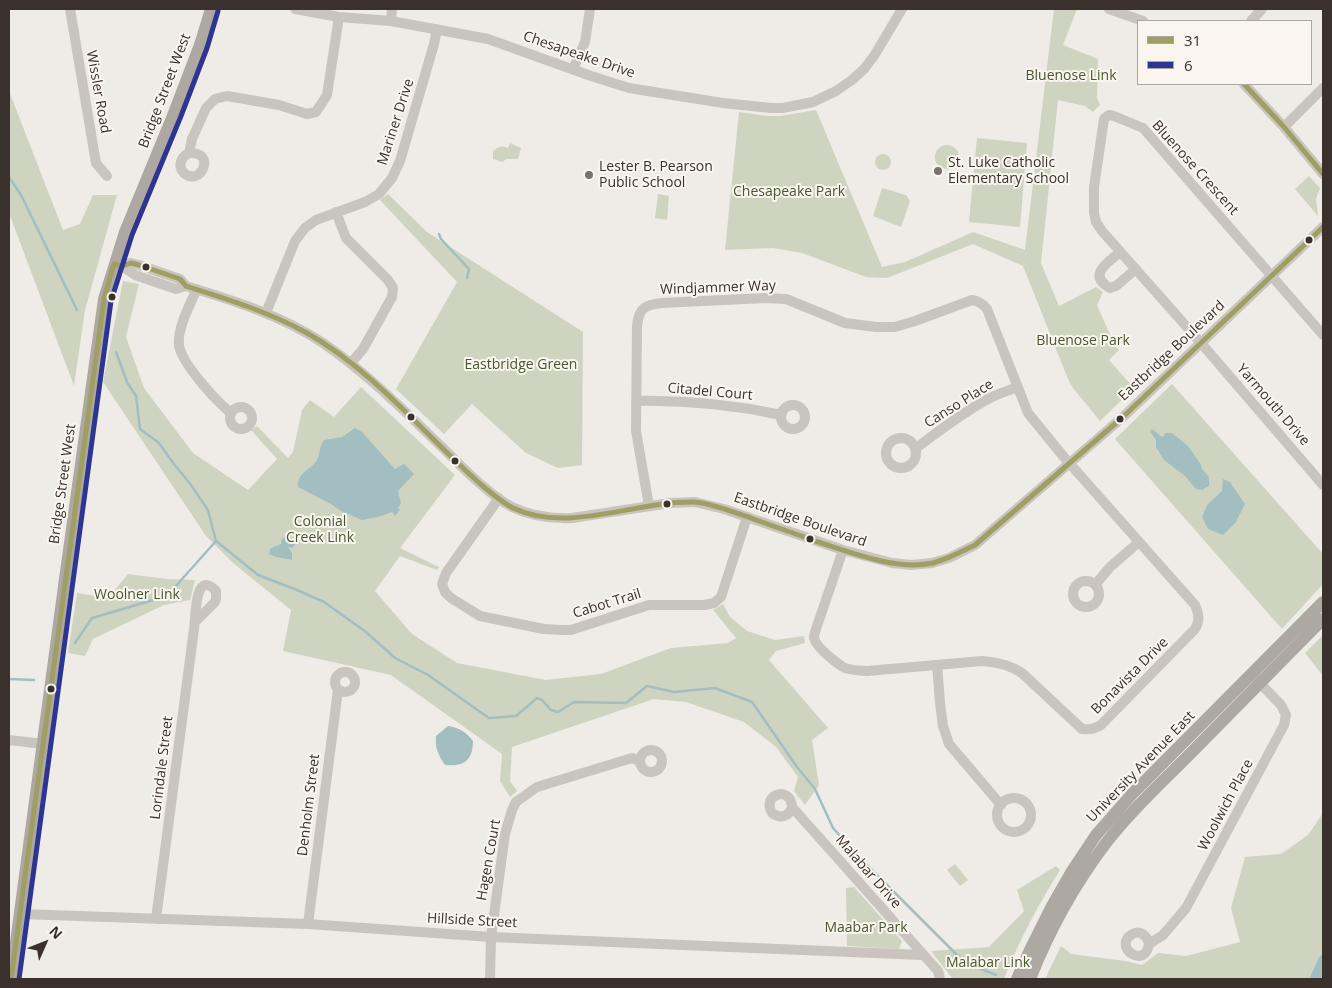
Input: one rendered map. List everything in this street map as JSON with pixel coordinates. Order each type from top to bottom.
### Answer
[{"type":"main road","name":"Bridge Street West","points":[[11,979],[104,299],[118,265],[125,232],[181,96],[211,9]]},
{"type":"main road","name":"University Avenue East","points":[[1030,979],[1040,954],[1061,914],[1082,877],[1107,843],[1323,602]]},
{"type":"main road","name":"University Avenue East","points":[[1017,979],[1052,906],[1096,835],[1134,793],[1323,619]]},
{"type":"street","name":"Wissler Road","points":[[70,9],[96,163],[107,176]]},
{"type":"street","name":"Chesapeake Drive","points":[[295,9],[339,17],[391,21],[488,38],[629,88],[771,108],[813,102],[836,91],[852,80],[864,70],[874,56],[902,9]]},
{"type":"street","points":[[391,21],[392,9]]},
{"type":"street","points":[[573,69],[585,42],[590,9]]},
{"type":"street","points":[[1109,9],[1140,20]]},
{"type":"street","points":[[1253,20],[1262,9]]},
{"type":"street","points":[[189,153],[192,139],[206,108],[215,99],[227,96],[280,105],[307,114],[316,112],[327,95],[339,17]]},
{"type":"street","name":"Mariner Drive","points":[[266,313],[295,242],[304,228],[316,220],[376,196],[392,178],[400,161],[437,29]]},
{"type":"street","points":[[1245,85],[1284,127],[1323,174]]},
{"type":"street","points":[[1284,127],[1323,88]]},
{"type":"street","name":"Bluenose Crescent","points":[[1201,343],[1120,252],[1096,222],[1094,187],[1104,119],[1109,115],[1114,116],[1143,128],[1272,276]]},
{"type":"street","points":[[336,212],[346,238],[388,280],[393,288],[388,307],[363,350],[351,363]]},
{"type":"street","name":"Eastbridge Boulevard","points":[[118,265],[135,276],[176,289],[186,286],[266,313],[322,342],[351,363],[460,465],[512,507],[546,517],[572,518],[670,503],[696,502],[724,509],[843,550],[892,563],[911,565],[932,563],[949,558],[975,545],[1124,416],[1323,227]]},
{"type":"street","points":[[1120,252],[1100,269],[1099,277],[1103,284],[1110,288],[1116,286],[1136,269]]},
{"type":"street","points":[[1272,276],[1323,335]]},
{"type":"street","points":[[196,289],[179,334],[179,346],[190,368],[221,405],[231,413]]},
{"type":"street","name":"Windjammer Way","points":[[649,506],[636,431],[637,326],[641,310],[646,306],[662,303],[766,298],[786,299],[845,323],[876,327],[895,327],[972,300],[978,301],[984,304],[987,309],[1028,413],[1069,463]]},
{"type":"street","name":"Yarmouth Drive","points":[[1201,343],[1323,485]]},
{"type":"street","name":"Canso Place","points":[[916,448],[944,427],[989,399],[1018,387]]},
{"type":"street","name":"Citadel Court","points":[[636,401],[710,404],[749,408],[781,415]]},
{"type":"street","name":"Bonavista Drive","points":[[843,550],[814,637],[831,658],[844,667],[867,671],[993,661],[1014,667],[1082,730],[1096,728],[1188,636],[1198,623],[1199,613],[1195,605],[1069,463]]},
{"type":"street","name":"Cabot Trail","points":[[499,498],[446,573],[442,584],[445,592],[451,598],[480,616],[544,629],[571,630],[649,605],[704,605],[717,601],[724,590],[747,517]]},
{"type":"street","points":[[1095,585],[1110,567],[1139,542]]},
{"type":"street","name":"Lorindale Street","points":[[156,918],[195,622]]},
{"type":"street","points":[[937,665],[945,736],[949,744],[1001,805]]},
{"type":"street","name":"Woolwich Place","points":[[1149,944],[1163,935],[1186,908],[1284,725],[1286,715],[1281,705],[1256,679]]},
{"type":"street","name":"Denholm Street","points":[[308,924],[338,690]]},
{"type":"street","points":[[9,740],[44,744]]},
{"type":"street","name":"Hagen Court","points":[[490,979],[491,937],[505,834],[516,802],[537,787],[632,758],[640,760]]},
{"type":"street","name":"Malabar Drive","points":[[792,807],[938,971],[940,979]]},
{"type":"street","name":"Hillside Street","points":[[20,914],[308,924],[491,937],[922,955]]},
{"type":"green space","points":[[1054,9],[1077,9],[1063,45],[1098,59],[1097,98],[1100,105],[1093,112],[1085,106],[1058,100],[1041,263],[1059,306],[1096,287],[1103,292],[1097,305],[1115,346],[1119,350],[1109,360],[1134,388],[1100,421],[1068,379],[1023,266],[973,244],[887,278],[866,277],[802,253],[773,248],[725,250],[739,112],[780,116],[816,110],[882,267],[905,262],[973,232],[1025,250]]},
{"type":"green space","points":[[9,91],[63,230],[80,224],[93,195],[117,195],[85,310],[74,386],[9,213]]},
{"type":"green space","points":[[977,138],[1027,143],[1020,227],[969,222]]},
{"type":"green space","points":[[510,143],[521,148],[518,159],[506,159],[503,162],[493,159],[493,151],[502,146],[508,148]]},
{"type":"green space","points":[[947,145],[956,148],[959,157],[956,166],[947,169],[938,166],[935,157],[938,148]]},
{"type":"green space","points":[[883,154],[891,162],[883,170],[875,162]]},
{"type":"green space","points":[[1309,176],[1320,188],[1316,199],[1318,216],[1295,189]]},
{"type":"green space","points":[[882,188],[906,195],[910,201],[901,227],[873,216]]},
{"type":"green space","name":"Eastbridge Green","points":[[388,194],[427,232],[583,332],[582,465],[558,468],[526,453],[472,404],[444,434],[396,389],[457,282],[380,200]]},
{"type":"green space","points":[[658,194],[669,196],[667,220],[655,218]]},
{"type":"green space","name":"Colonial Creek Link","points":[[123,281],[139,284],[126,337],[144,388],[193,453],[248,490],[277,459],[251,430],[257,426],[288,458],[293,452],[302,410],[310,400],[334,417],[361,387],[455,475],[400,548],[439,567],[437,570],[400,556],[375,591],[412,634],[457,663],[546,680],[601,674],[671,648],[728,643],[736,638],[713,610],[723,604],[730,617],[747,631],[775,640],[804,636],[805,643],[776,651],[769,660],[828,728],[812,740],[819,785],[805,805],[794,791],[798,777],[776,747],[744,722],[686,702],[654,699],[512,747],[510,781],[517,791],[510,797],[500,781],[502,754],[391,675],[283,651],[291,610],[233,563],[206,536],[103,382]]},
{"type":"green space","points":[[1172,384],[1323,554],[1323,584],[1282,629],[1115,439]]},
{"type":"green space","name":"Woolner Link","points":[[128,574],[167,579],[195,580],[190,600],[164,605],[93,639],[85,656],[68,653],[77,593],[108,598]]},
{"type":"green space","points":[[1323,635],[1323,676],[1305,653]]},
{"type":"green space","points":[[1323,813],[1323,953],[1319,957],[1309,979],[1045,979],[1061,946],[1071,954],[1142,965],[1158,953],[1186,956],[1240,942],[1231,908],[1245,857],[1281,854],[1308,835]]},
{"type":"green space","points":[[955,864],[968,880],[960,886],[947,870]]},
{"type":"green space","name":"Malabar Link","points":[[1056,866],[1060,870],[1029,923],[1004,979],[952,979],[931,951],[989,947],[1024,911],[1017,890]]},
{"type":"green space","name":"Maabar Park","points":[[854,887],[902,941],[899,949],[847,946],[846,888]]},
{"type":"water","points":[[355,428],[362,432],[395,469],[404,464],[414,474],[398,491],[401,503],[398,508],[400,510],[395,516],[392,512],[362,520],[341,511],[298,487],[299,478],[317,460],[324,440],[342,437]]},
{"type":"water","points":[[1152,429],[1162,437],[1166,433],[1172,433],[1188,446],[1209,477],[1209,486],[1202,490],[1196,489],[1185,476],[1164,460],[1156,447],[1156,440],[1150,431]]},
{"type":"water","points":[[1223,479],[1230,482],[1245,504],[1236,522],[1223,535],[1208,529],[1202,517],[1207,505],[1222,491]]},
{"type":"water","points":[[285,536],[297,542],[292,548],[288,547],[292,553],[292,560],[269,554],[270,549],[282,543],[281,541]]},
{"type":"water","points":[[448,726],[462,731],[473,741],[473,748],[469,758],[462,764],[445,765],[440,758],[436,736]]},
{"type":"water","points":[[1323,953],[1323,979],[1309,979],[1319,957]]},
{"type":"waterway","points":[[9,177],[21,195],[77,310]]},
{"type":"waterway","points":[[439,234],[441,239],[469,269],[467,278]]},
{"type":"waterway","points":[[116,352],[127,382],[136,396],[140,429],[159,443],[208,510],[216,541],[258,575],[324,602],[366,632],[395,658],[428,675],[489,718],[516,716],[537,698],[542,700],[551,710],[558,712],[574,702],[626,703],[647,686],[674,692],[715,688],[752,702],[797,767],[815,789],[833,828],[859,857],[964,962],[996,975]]},
{"type":"waterway","points":[[75,643],[92,618],[167,596],[216,541]]},
{"type":"waterway","points":[[9,679],[34,680]]},
{"type":"transit line","name":"6","points":[[19,979],[111,301],[132,235],[181,116],[207,48],[218,11]]},
{"type":"transit line","name":"31","points":[[1245,85],[1284,127],[1323,174]]},
{"type":"transit line","name":"31","points":[[114,264],[122,266],[131,263],[180,279],[186,286],[263,312],[307,333],[356,367],[400,406],[485,488],[513,508],[534,515],[556,518],[579,517],[671,503],[699,502],[722,508],[858,555],[889,562],[919,565],[933,563],[975,545],[1124,416],[1323,227]]},
{"type":"transit line","name":"31","points":[[11,979],[104,299],[114,264]]},
{"type":"place","name":"St. Luke Catholic Elementary School","points":[[938,171]]},
{"type":"place","name":"Lester B. Pearson Public School","points":[[589,175]]},
{"type":"park label","name":"Bluenose Link","points":[[1071,76]]},
{"type":"park label","name":"Chesapeake Park","points":[[789,192]]},
{"type":"park label","name":"Bluenose Park","points":[[1083,341]]}]
